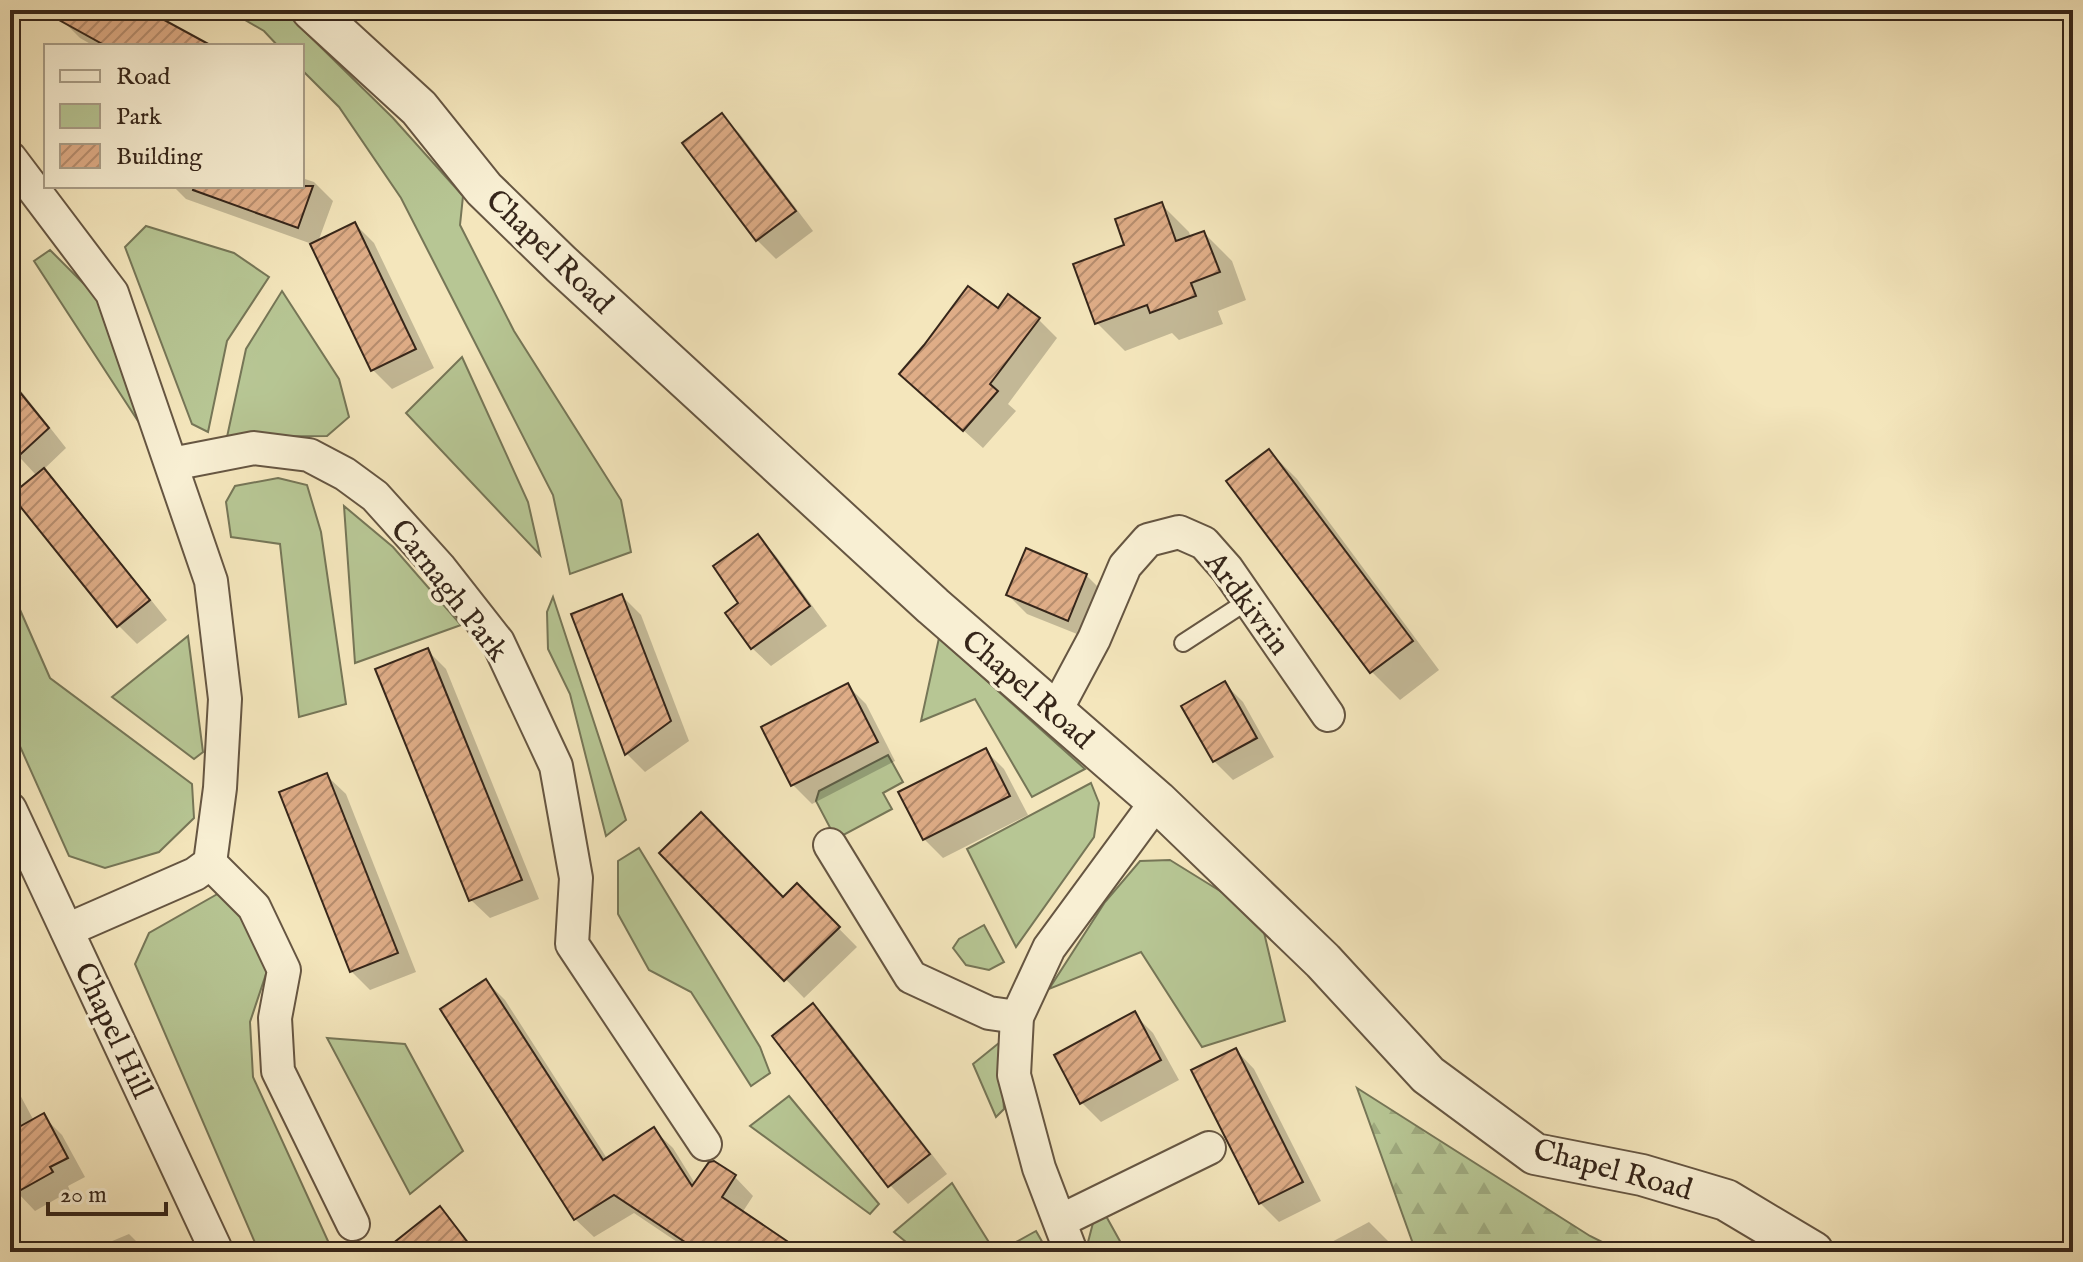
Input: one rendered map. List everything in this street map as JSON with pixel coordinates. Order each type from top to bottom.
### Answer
[{"type":"street","name":"Chapel Road","points":[[312,10],[419,108],[484,189],[561,264],[933,606],[1157,801],[1323,961],[1428,1075],[1535,1154],[1642,1175],[1726,1200],[1813,1252]]},
{"type":"street","points":[[10,158],[112,293],[211,581],[225,699],[220,788],[210,863],[195,874],[67,930]]},
{"type":"street","name":"Carnagh Park","points":[[172,464],[254,448],[309,455],[333,467],[375,496],[439,567],[488,629],[498,642],[556,766],[576,878],[572,944],[705,1144]]},
{"type":"street","name":"Ardkivrin","points":[[1055,712],[1094,639],[1125,566],[1148,540],[1179,532],[1204,543],[1249,600],[1328,715]]},
{"type":"street","points":[[1071,1252],[1039,1168],[1014,1075],[1017,1017],[1049,948],[1157,801]]},
{"type":"street","name":"Chapel Hill","points":[[10,809],[22,864],[67,930],[217,1252]]},
{"type":"street","points":[[830,845],[911,977],[989,1013],[1017,1017]]},
{"type":"street","points":[[210,863],[254,907],[284,970],[275,1018],[278,1071],[353,1224]]},
{"type":"street","points":[[1060,1221],[1209,1148]]},
{"type":"lane","points":[[1183,643],[1249,600]]},
{"type":"green space","points":[[228,10],[283,10],[393,118],[463,196],[460,225],[514,331],[621,500],[631,552],[570,574],[553,495],[401,198],[339,107],[304,72],[304,44],[276,44],[264,31]]},
{"type":"green space","points":[[146,226],[234,253],[269,277],[227,341],[208,432],[192,424],[125,247]]},
{"type":"green space","points":[[50,250],[101,301],[149,438],[34,261]]},
{"type":"green space","points":[[282,291],[339,379],[349,417],[327,436],[227,437],[246,349]]},
{"type":"green space","points":[[462,357],[528,502],[540,555],[406,413]]},
{"type":"green space","points":[[278,478],[307,485],[321,532],[346,704],[299,717],[280,544],[231,537],[226,502],[235,486]]},
{"type":"green space","points":[[344,506],[393,547],[461,625],[355,663]]},
{"type":"green space","points":[[10,587],[50,678],[192,784],[194,818],[159,852],[105,868],[69,856],[10,724]]},
{"type":"green space","points":[[553,597],[626,820],[606,836],[570,694],[548,649],[547,612]]},
{"type":"green space","points":[[188,636],[203,752],[194,759],[112,697]]},
{"type":"green space","points":[[939,638],[1085,769],[1032,797],[975,699],[921,721]]},
{"type":"green space","points":[[888,755],[903,782],[883,793],[892,809],[836,839],[816,801],[819,791]]},
{"type":"green space","points":[[1091,783],[1099,803],[1094,837],[1016,947],[967,849]]},
{"type":"green space","points":[[639,848],[760,1047],[770,1073],[751,1086],[691,992],[649,970],[618,914],[618,861]]},
{"type":"green space","points":[[1170,860],[1233,899],[1262,924],[1285,1021],[1202,1047],[1141,952],[1049,989],[1105,902],[1140,861]]},
{"type":"green space","points":[[221,892],[253,934],[267,971],[250,1022],[253,1077],[333,1252],[259,1252],[135,964],[149,933]]},
{"type":"green space","points":[[984,925],[1004,962],[989,970],[966,965],[953,948],[959,939]]},
{"type":"green space","points":[[327,1038],[405,1044],[463,1151],[410,1194]]},
{"type":"green space","points":[[999,1043],[1004,1109],[996,1117],[973,1064]]},
{"type":"green space","points":[[1357,1088],[1590,1236],[1622,1252],[1416,1252]]},
{"type":"green space","points":[[789,1096],[879,1204],[870,1214],[750,1126]]},
{"type":"green space","points":[[952,1183],[995,1252],[918,1252],[894,1232]]},
{"type":"green space","points":[[1106,1216],[1126,1252],[1094,1252],[1088,1242],[1093,1223]]},
{"type":"green space","points":[[1036,1231],[1048,1252],[1012,1252],[1009,1246]]},
{"type":"building","points":[[41,10],[146,10],[208,44],[102,44]]},
{"type":"building","points":[[722,113],[796,211],[756,241],[682,143]]},
{"type":"building","points":[[313,186],[298,228],[194,188]]},
{"type":"building","points":[[1162,202],[1176,241],[1204,231],[1220,272],[1191,283],[1196,296],[1150,313],[1147,305],[1095,324],[1073,264],[1124,245],[1115,219]]},
{"type":"building","points":[[355,222],[416,349],[371,371],[310,244]]},
{"type":"building","points":[[968,286],[998,308],[1008,294],[1040,318],[990,384],[998,391],[963,431],[899,374]]},
{"type":"building","points":[[10,380],[49,428],[10,464]]},
{"type":"building","points":[[1269,449],[1413,641],[1370,673],[1226,481]]},
{"type":"building","points":[[44,468],[150,600],[117,627],[11,495]]},
{"type":"building","points":[[758,534],[810,606],[751,649],[725,613],[738,603],[713,566]]},
{"type":"building","points":[[1026,548],[1087,574],[1068,621],[1006,595]]},
{"type":"building","points":[[622,594],[671,721],[625,755],[571,614]]},
{"type":"building","points":[[428,648],[522,880],[469,901],[375,669]]},
{"type":"building","points":[[1225,681],[1257,738],[1213,762],[1181,706]]},
{"type":"building","points":[[848,683],[878,742],[791,786],[761,727]]},
{"type":"building","points":[[986,748],[1010,796],[923,840],[898,792]]},
{"type":"building","points":[[327,773],[398,953],[350,972],[279,792]]},
{"type":"building","points":[[701,812],[783,897],[797,883],[840,927],[784,981],[659,853]]},
{"type":"building","points":[[486,979],[603,1160],[654,1127],[692,1186],[709,1162],[714,1161],[736,1175],[722,1197],[803,1252],[700,1252],[614,1195],[574,1220],[440,1009]]},
{"type":"building","points":[[813,1003],[930,1154],[888,1187],[772,1036]]},
{"type":"building","points":[[1135,1011],[1161,1060],[1080,1104],[1054,1055]]},
{"type":"building","points":[[1236,1048],[1303,1182],[1259,1204],[1191,1070]]},
{"type":"building","points":[[44,1113],[68,1158],[50,1167],[53,1172],[10,1196],[10,1132]]},
{"type":"building","points":[[440,1206],[475,1252],[382,1252]]}]
